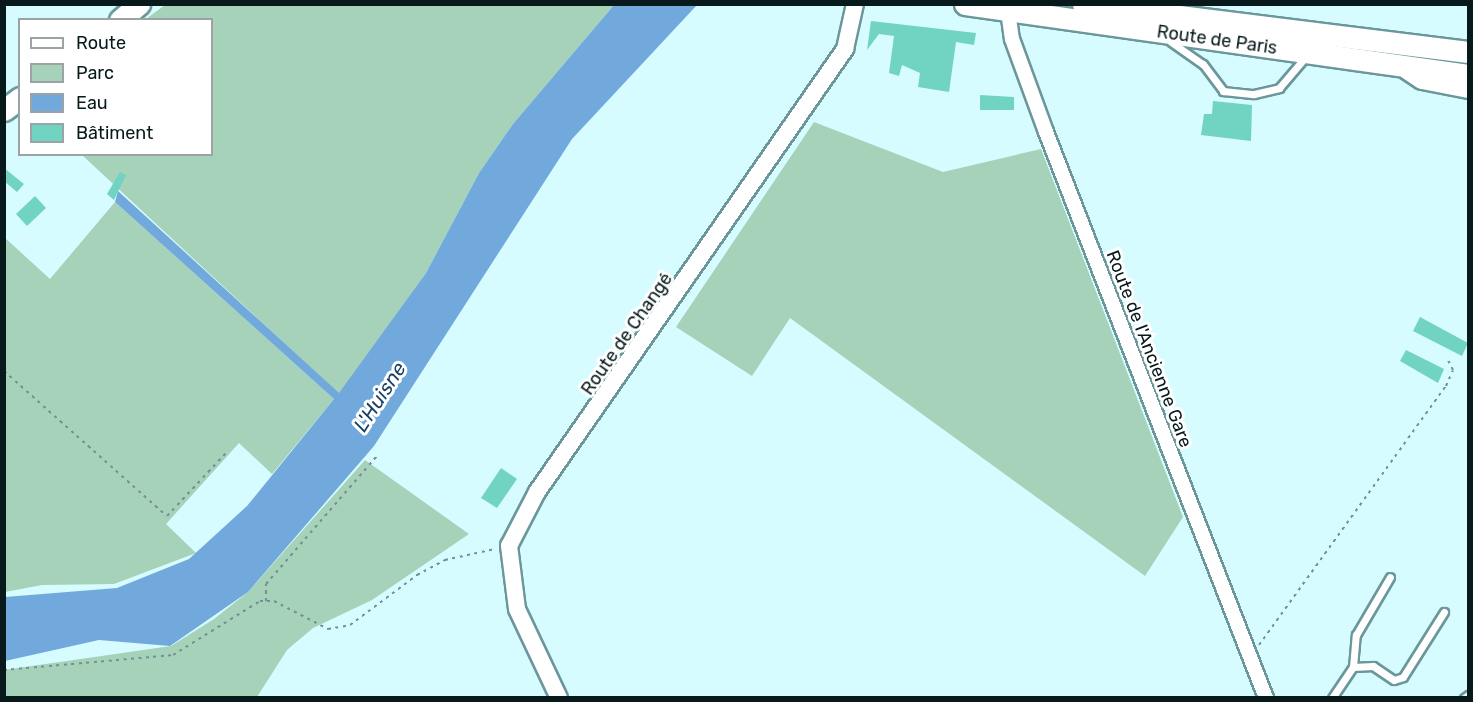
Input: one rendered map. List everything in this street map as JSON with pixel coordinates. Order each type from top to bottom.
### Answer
[{"type":"main road","points":[[122,18],[139,4]]},
{"type":"main road","name":"Route de Paris","points":[[965,4],[1468,75]]},
{"type":"main road","name":"Route de Paris","points":[[1083,4],[1468,52]]},
{"type":"main road","points":[[1407,68],[1422,78],[1468,87]]},
{"type":"main road","points":[[4,110],[18,100]]},
{"type":"street","name":"Route de Changé","points":[[509,546],[537,492],[845,49],[855,4]]},
{"type":"street","name":"Route de l'Ancienne Gare","points":[[1008,11],[1012,39],[1042,122],[1266,698]]},
{"type":"street","points":[[509,546],[517,609],[560,698]]},
{"type":"lane","points":[[1120,26],[1176,44],[1203,64],[1223,91],[1254,94],[1279,88],[1308,54]]},
{"type":"lane","points":[[1332,698],[1353,667],[1356,635],[1390,577]]},
{"type":"lane","points":[[1353,667],[1372,666],[1394,680],[1403,677],[1444,612]]},
{"type":"lane","points":[[1464,698],[1468,695]]},
{"type":"path","points":[[1250,657],[1446,386],[1453,370],[1447,358]]},
{"type":"path","points":[[4,371],[166,516],[226,453]]},
{"type":"path","points":[[266,601],[266,584],[377,456]]},
{"type":"path","points":[[4,670],[173,655],[247,605],[266,601],[328,629],[350,625],[445,560],[509,546]]},
{"type":"green space","points":[[165,5],[614,5],[513,124],[479,173],[426,273],[339,394],[83,156],[213,156],[213,18],[147,18]]},
{"type":"green space","points":[[814,122],[943,172],[1041,149],[1183,517],[1145,576],[790,318],[752,376],[676,327]]},
{"type":"green space","points":[[115,202],[334,399],[272,474],[239,443],[166,524],[196,553],[114,584],[42,585],[5,592],[4,237],[50,279]]},
{"type":"green space","points":[[365,460],[469,534],[372,600],[313,628],[287,650],[257,697],[5,697],[4,670],[171,646],[214,619],[248,592]]},
{"type":"water","name":"L'Huisne","points":[[614,5],[697,5],[572,139],[374,446],[248,592],[170,646],[99,640],[5,661],[5,597],[117,588],[189,559],[247,506],[334,399],[115,202],[118,191],[339,393],[426,273],[479,173],[513,124]]},
{"type":"building","points":[[871,21],[976,33],[974,45],[956,42],[949,92],[918,87],[920,73],[902,65],[899,76],[889,73],[894,36],[879,34],[867,50]]},
{"type":"building","points":[[980,95],[1014,97],[1014,110],[980,110]]},
{"type":"building","points":[[1213,101],[1252,105],[1251,141],[1201,135],[1204,114],[1212,114]]},
{"type":"building","points":[[4,168],[24,184],[17,192],[4,181]]},
{"type":"building","points":[[120,172],[126,175],[114,200],[107,194]]},
{"type":"building","points":[[35,196],[46,208],[27,226],[16,214]]},
{"type":"building","points":[[1420,317],[1468,343],[1462,356],[1413,331]]},
{"type":"building","points":[[1406,350],[1444,369],[1438,383],[1400,361]]},
{"type":"building","points":[[501,468],[517,479],[497,508],[481,498]]}]
